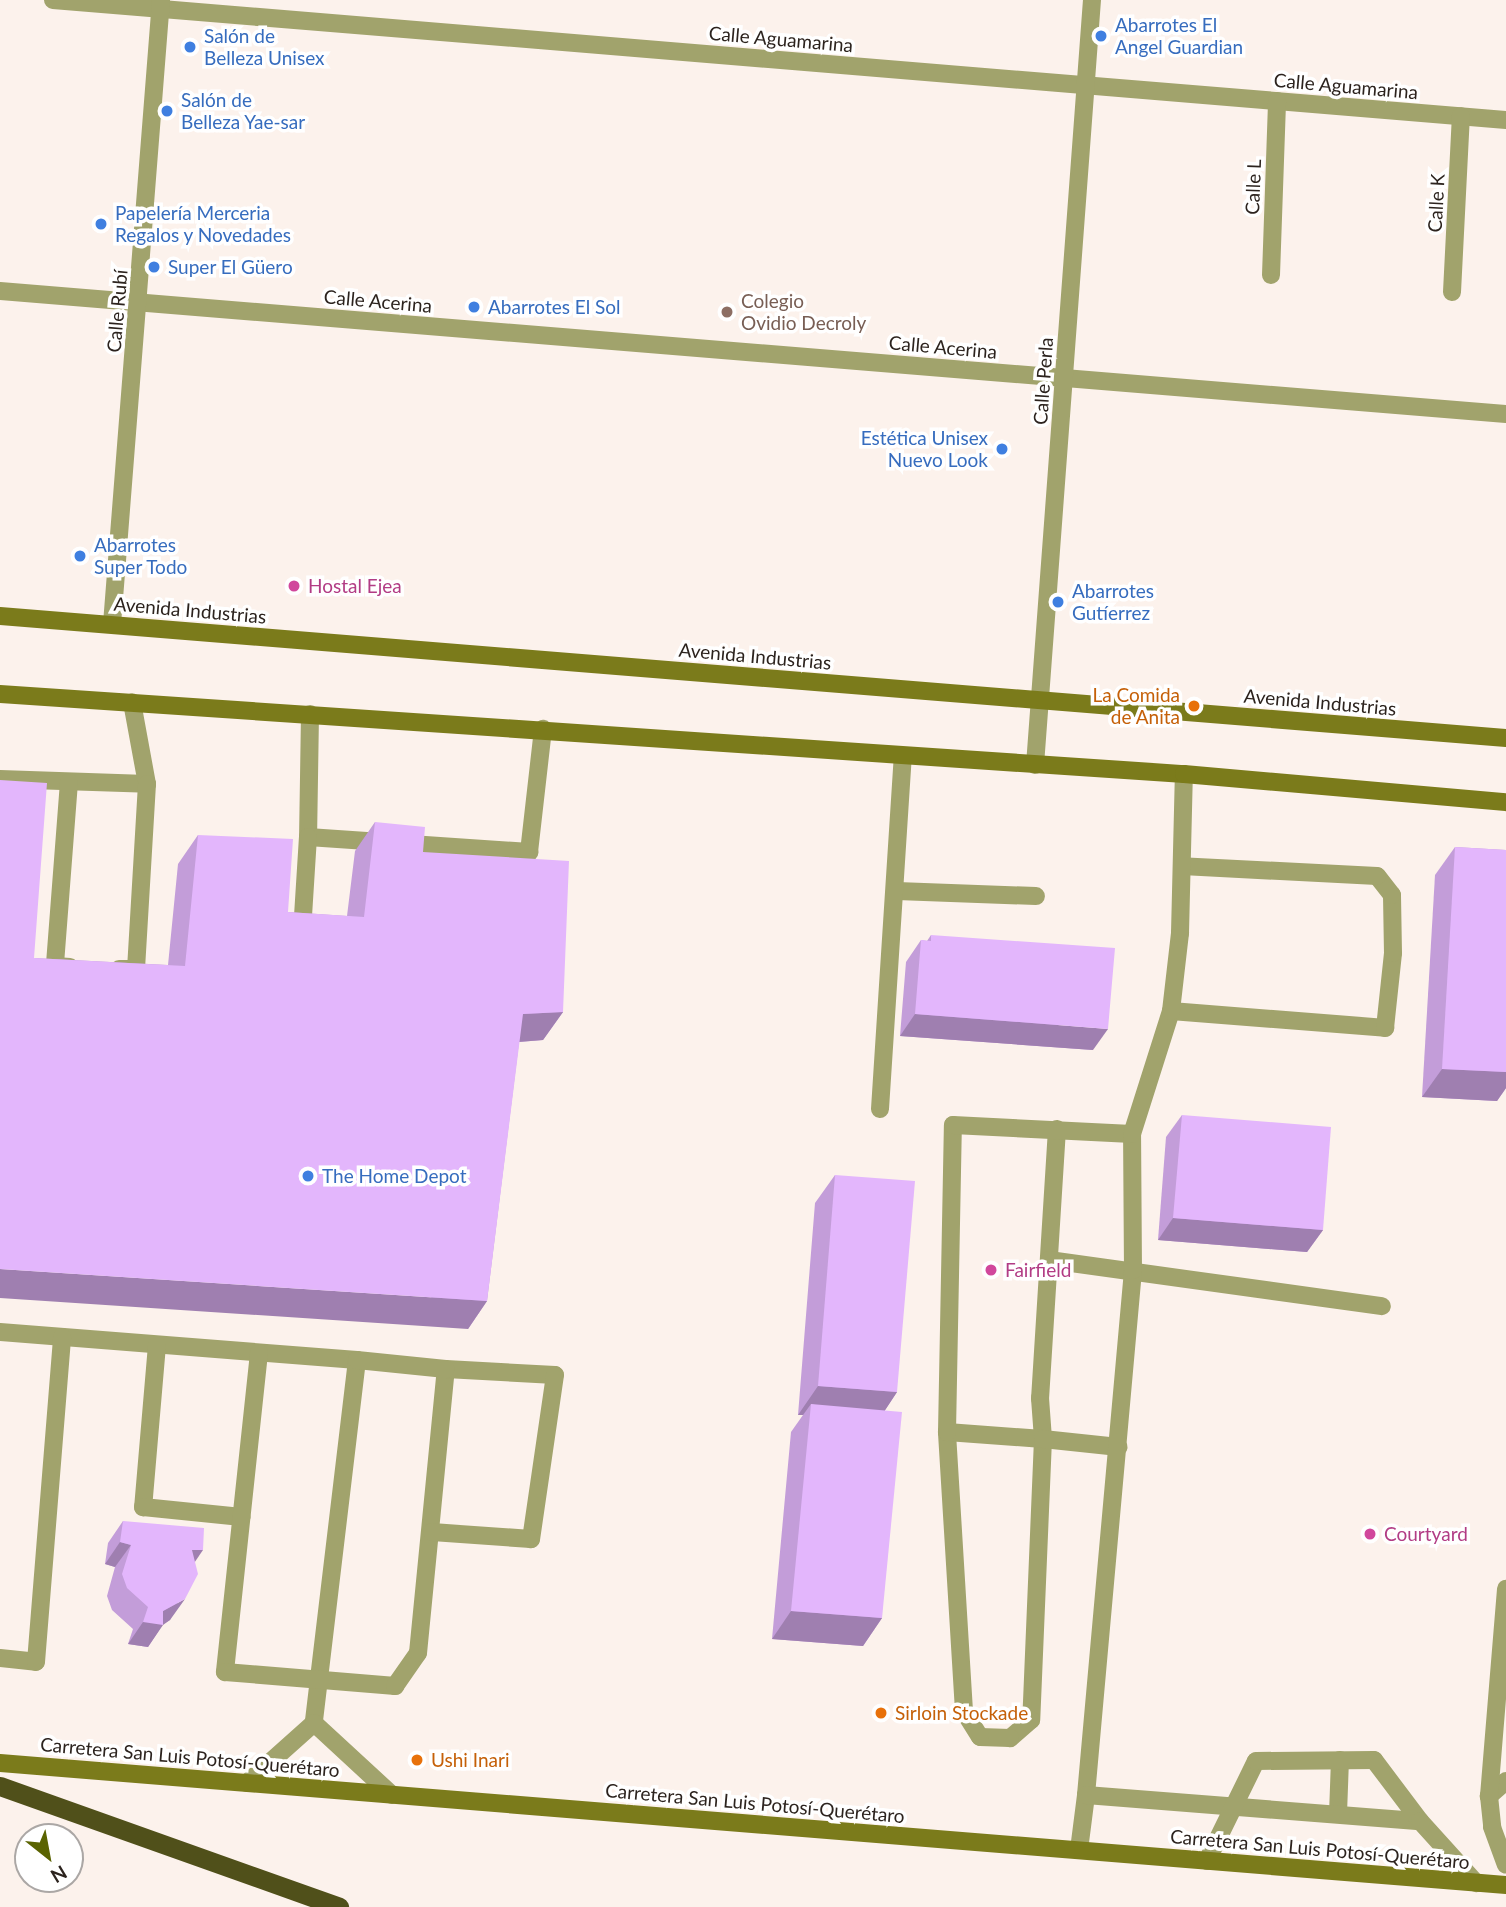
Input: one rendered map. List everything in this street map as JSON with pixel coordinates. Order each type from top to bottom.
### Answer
[{"type":"highway","points":[[0,1786],[339,1907]]},
{"type":"main road","name":"Avenida Industrias","points":[[0,616],[1506,738]]},
{"type":"main road","points":[[0,694],[543,729],[903,758],[1184,774],[1506,802]]},
{"type":"main road","name":"Carretera San Luis Potosí-Querétaro","points":[[0,1763],[1506,1885]]},
{"type":"street","name":"Calle Aguamarina","points":[[53,0],[161,4],[1506,120]]},
{"type":"street","name":"Calle Perla","points":[[1035,765],[1092,0]]},
{"type":"street","name":"Calle Rubí","points":[[112,624],[161,4]]},
{"type":"street","name":"Calle L","points":[[1271,275],[1277,101]]},
{"type":"street","name":"Calle K","points":[[1452,292],[1461,116]]},
{"type":"street","name":"Calle Acerina","points":[[0,291],[1506,414]]},
{"type":"street","points":[[69,782],[55,966],[136,969],[147,784],[132,702]]},
{"type":"street","points":[[302,932],[308,837],[310,714]]},
{"type":"street","points":[[308,837],[529,852],[543,729]]},
{"type":"street","points":[[880,1109],[897,891],[903,758]]},
{"type":"street","points":[[1079,1850],[1119,1447],[1133,1270],[1132,1135],[1171,1011],[1182,866],[1184,774]]},
{"type":"street","points":[[0,779],[147,784]]},
{"type":"street","points":[[1171,1011],[1385,1028],[1393,953],[1392,895],[1377,876],[1182,866]]},
{"type":"street","points":[[897,891],[1036,897]]},
{"type":"street","points":[[1057,1129],[1040,1398],[1043,1439],[1031,1720],[1010,1738],[980,1737],[964,1711],[947,1432],[953,1125],[1057,1129],[1132,1135]]},
{"type":"street","points":[[1049,1260],[1382,1306]]},
{"type":"street","points":[[0,1332],[446,1369],[555,1375],[531,1539],[432,1532]]},
{"type":"street","points":[[0,1658],[36,1662],[62,1337]]},
{"type":"street","points":[[157,1345],[143,1507],[241,1517]]},
{"type":"street","points":[[258,1353],[225,1672],[395,1686],[418,1653],[446,1369]]},
{"type":"street","points":[[247,1783],[314,1723],[357,1360]]},
{"type":"street","points":[[947,1432],[1119,1447]]},
{"type":"street","points":[[1506,1589],[1489,1796],[1492,1826],[1506,1865]]},
{"type":"street","points":[[314,1723],[392,1795]]},
{"type":"street","points":[[1338,1814],[1340,1760]]},
{"type":"street","points":[[1207,1861],[1256,1761],[1374,1760],[1420,1821],[1476,1883]]},
{"type":"street","points":[[1489,1796],[1506,1781]]},
{"type":"street","points":[[1086,1795],[1420,1821]]},
{"type":"building","points":[[0,780],[47,783],[34,958],[185,966],[198,835],[293,839],[288,912],[364,917],[375,822],[425,827],[423,852],[569,861],[563,1012],[523,1014],[487,1301],[0,1269]]},
{"type":"building","points":[[1455,847],[1506,850],[1506,1072],[1442,1069]]},
{"type":"building","points":[[931,935],[1115,948],[1108,1029],[915,1014],[921,940],[931,941]]},
{"type":"building","points":[[1182,1115],[1331,1127],[1323,1230],[1173,1218]]},
{"type":"building","points":[[835,1175],[915,1181],[897,1392],[818,1386]]},
{"type":"building","points":[[811,1404],[902,1412],[882,1618],[791,1611]]},
{"type":"building","points":[[123,1521],[204,1528],[203,1550],[192,1550],[198,1574],[185,1599],[163,1611],[163,1625],[143,1622],[148,1607],[127,1588],[122,1574],[131,1545],[120,1542]]},
{"type":"place","name":"Abarrotes El Angel Guardian","points":[[1101,36]]},
{"type":"place","name":"Salón de Belleza Unisex","points":[[190,47]]},
{"type":"place","name":"Salón de Belleza Yae-sar","points":[[167,111]]},
{"type":"place","name":"Papelería Merceria Regalos y Novedades","points":[[101,224]]},
{"type":"place","name":"Super El Güero","points":[[154,267]]},
{"type":"place","name":"Abarrotes El Sol","points":[[474,307]]},
{"type":"place","name":"Colegio Ovidio Decroly","points":[[727,312]]},
{"type":"place","name":"Estética Unisex Nuevo Look","points":[[1002,449]]},
{"type":"place","name":"Abarrotes Super Todo","points":[[80,556]]},
{"type":"place","name":"Hostal Ejea","points":[[294,586]]},
{"type":"place","name":"Abarrotes Gutíerrez","points":[[1058,602]]},
{"type":"place","name":"La Comida de Anita","points":[[1194,706]]},
{"type":"place","name":"The Home Depot","points":[[308,1176]]},
{"type":"place","name":"Fairfield","points":[[991,1270]]},
{"type":"place","name":"Courtyard","points":[[1370,1534]]},
{"type":"place","name":"Sirloin Stockade","points":[[881,1713]]},
{"type":"place","name":"Ushi Inari","points":[[417,1760]]}]
